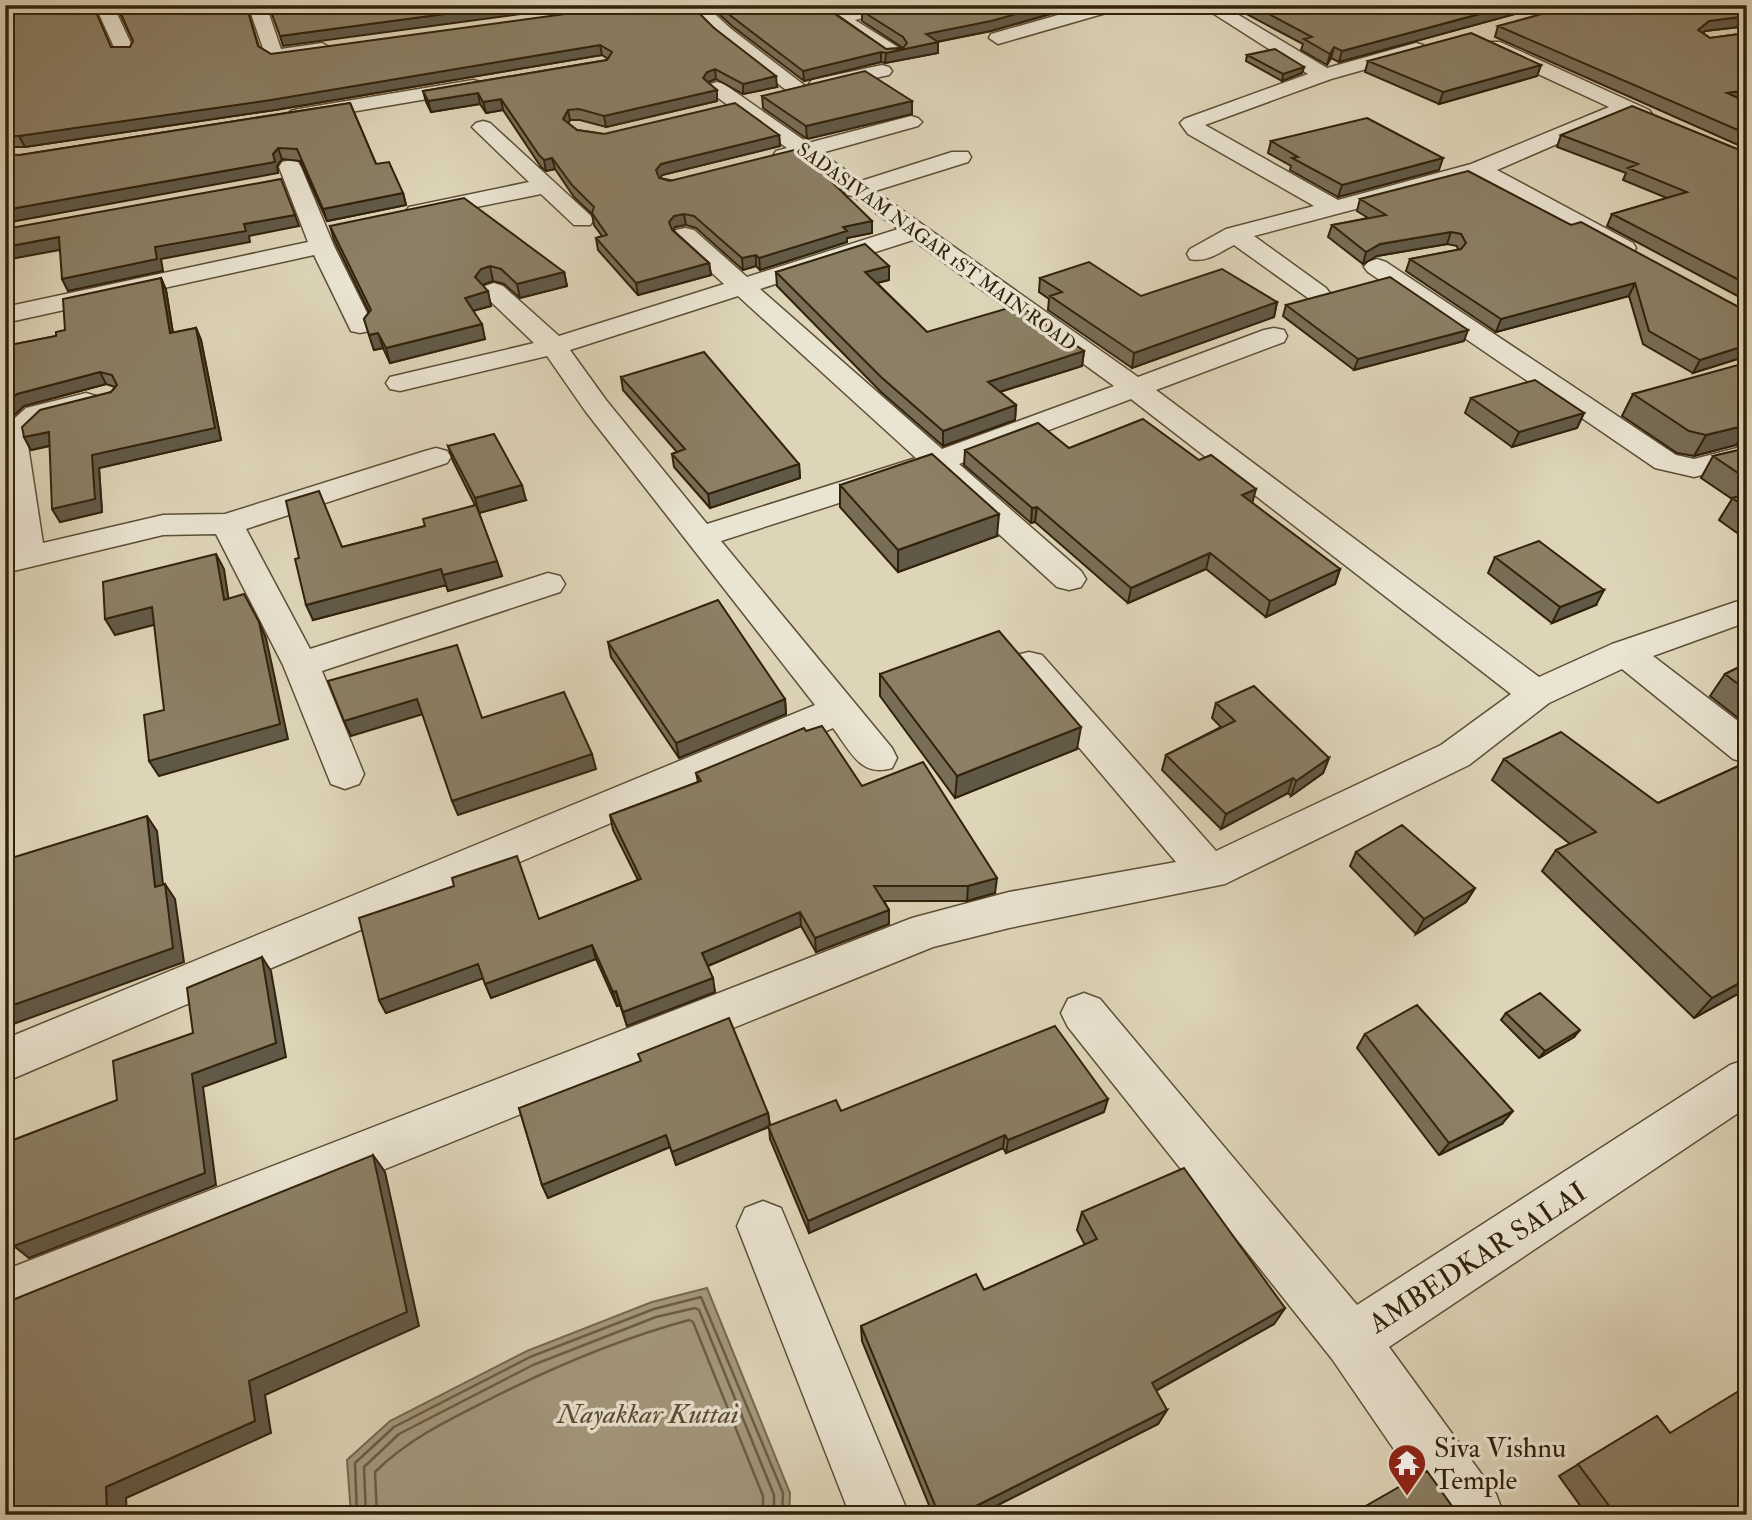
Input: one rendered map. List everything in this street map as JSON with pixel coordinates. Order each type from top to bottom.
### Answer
[{"type":"street","points":[[104,5],[125,52]]},
{"type":"street","points":[[694,5],[723,32],[797,89]]},
{"type":"street","points":[[894,53],[840,18],[896,5]]},
{"type":"street","points":[[998,38],[1114,5]]},
{"type":"street","points":[[1209,5],[1324,75]]},
{"type":"street","points":[[263,10],[274,56],[342,47]]},
{"type":"street","points":[[1481,31],[1626,107],[1662,122]]},
{"type":"street","points":[[1332,206],[1196,129],[1191,123],[1324,75],[1430,46]]},
{"type":"street","points":[[712,110],[881,71]]},
{"type":"street","points":[[275,119],[497,82]]},
{"type":"street","name":"SADASIVAM NAGAR 1ST MAIN ROAD","points":[[716,88],[758,99],[803,151],[1135,388],[1536,694]]},
{"type":"street","points":[[1199,254],[1235,234],[1479,169],[1626,107]]},
{"type":"street","points":[[764,160],[911,122]]},
{"type":"street","points":[[482,127],[582,220]]},
{"type":"street","points":[[855,190],[960,157]]},
{"type":"street","points":[[1479,169],[1649,262]]},
{"type":"street","points":[[269,183],[293,173],[360,325]]},
{"type":"street","points":[[399,216],[545,186]]},
{"type":"street","points":[[5,315],[321,239],[345,227]]},
{"type":"street","points":[[400,383],[554,346],[916,231]]},
{"type":"street","points":[[1235,234],[1317,293]]},
{"type":"street","points":[[685,235],[1069,579]]},
{"type":"street","points":[[1412,260],[1377,267],[1666,462],[1694,468],[1737,457],[1747,459]]},
{"type":"street","points":[[494,291],[554,346],[596,405],[699,537],[878,758]]},
{"type":"street","points":[[699,537],[936,462],[1274,336]]},
{"type":"street","points":[[107,396],[36,414],[12,437],[17,559],[163,525],[227,524],[436,457]]},
{"type":"street","points":[[227,524],[301,665],[345,774]]},
{"type":"street","points":[[301,665],[548,584]]},
{"type":"street","points":[[5,1297],[927,931],[1009,911],[1210,872],[1455,755],[1536,694],[1625,653],[1747,609]]},
{"type":"street","points":[[1625,653],[1747,749]]},
{"type":"street","points":[[1029,664],[1210,872]]},
{"type":"street","points":[[5,1061],[839,710]]},
{"type":"street","points":[[1084,1013],[1351,1340]]},
{"type":"street","name":"AMBEDKAR SALAI","points":[[1475,1515],[1351,1340],[1747,1080]]},
{"type":"street","points":[[763,1226],[880,1515]]},
{"type":"water","name":"Nayakkar Kuttai","points":[[707,1288],[790,1493],[789,1515],[351,1515],[347,1460],[390,1421],[527,1351],[652,1302]]},
{"type":"building","points":[[5,5],[93,5],[111,47],[130,47],[133,41],[117,5],[246,5],[258,46],[271,54],[631,5],[691,5],[714,28],[776,76],[743,84],[715,69],[707,72],[703,78],[717,90],[604,116],[579,109],[568,110],[563,119],[577,130],[604,134],[735,103],[779,135],[661,164],[656,170],[659,178],[670,181],[798,149],[872,221],[843,227],[847,231],[759,258],[756,255],[742,258],[694,216],[674,216],[669,222],[672,230],[709,263],[636,283],[596,238],[607,235],[592,213],[594,207],[572,185],[552,158],[544,160],[539,155],[501,99],[483,102],[478,93],[428,101],[423,91],[607,60],[612,52],[600,45],[271,100],[5,136]]},
{"type":"building","points":[[292,5],[511,5],[280,36],[270,9]]},
{"type":"building","points":[[719,5],[830,5],[829,10],[886,49],[903,48],[907,43],[903,37],[862,11],[887,5],[1048,5],[991,21],[926,34],[938,42],[881,52],[803,71]]},
{"type":"building","points":[[1252,5],[1513,5],[1342,51],[1334,47],[1330,54],[1304,39],[1312,37]]},
{"type":"building","points":[[1575,5],[1747,5],[1747,16],[1709,21],[1698,30],[1710,38],[1747,33],[1747,90],[1727,93],[1747,102],[1747,134],[1498,26]]},
{"type":"building","points":[[1471,33],[1541,65],[1443,92],[1368,61]]},
{"type":"building","points":[[1275,49],[1304,67],[1283,74],[1247,55]]},
{"type":"building","points":[[865,71],[912,101],[806,126],[762,96]]},
{"type":"building","points":[[350,103],[376,164],[389,162],[403,193],[323,209],[297,149],[278,148],[273,154],[275,162],[5,210],[5,154],[20,155]]},
{"type":"building","points":[[1632,106],[1747,153],[1747,284],[1612,214],[1687,192],[1628,168],[1638,164],[1561,135]]},
{"type":"building","points":[[1367,118],[1443,158],[1342,185],[1292,158],[1298,157],[1271,141]]},
{"type":"building","points":[[1468,171],[1571,225],[1581,222],[1747,311],[1747,345],[1700,360],[1649,331],[1635,283],[1501,319],[1410,259],[1461,249],[1466,243],[1461,234],[1451,232],[1380,244],[1366,252],[1332,225],[1386,215],[1360,199]]},
{"type":"building","points":[[281,179],[295,215],[244,224],[246,231],[155,247],[157,259],[62,279],[59,237],[5,247],[5,229]]},
{"type":"building","points":[[464,198],[564,272],[517,284],[501,269],[490,266],[481,269],[475,277],[488,291],[465,298],[482,324],[386,348],[378,333],[369,335],[364,319],[371,310],[330,226]]},
{"type":"building","points":[[865,244],[889,266],[865,272],[927,332],[1019,305],[1084,351],[988,382],[1016,405],[943,431],[881,377],[776,272]]},
{"type":"building","points":[[1089,262],[1141,296],[1222,269],[1277,302],[1134,353],[1050,296],[1062,292],[1040,278]]},
{"type":"building","points":[[1390,277],[1468,330],[1358,359],[1286,305]]},
{"type":"building","points":[[161,278],[170,333],[196,328],[215,428],[92,455],[95,499],[52,509],[49,432],[24,437],[22,427],[40,410],[111,392],[117,385],[112,375],[100,372],[17,394],[5,405],[5,346],[56,336],[56,332],[65,330],[63,299]]},
{"type":"building","points":[[704,352],[799,464],[708,494],[672,454],[685,449],[621,377]]},
{"type":"building","points":[[1738,365],[1747,370],[1747,425],[1706,435],[1689,431],[1633,394]]},
{"type":"building","points":[[1535,380],[1584,413],[1519,432],[1471,398]]},
{"type":"building","points":[[1143,419],[1199,460],[1211,455],[1256,489],[1242,495],[1340,569],[1270,601],[1210,553],[1131,588],[1037,507],[1032,508],[965,450],[1038,423],[1069,448]]},
{"type":"building","points":[[494,434],[522,485],[475,498],[448,446]]},
{"type":"building","points":[[1747,448],[1747,479],[1713,456]]},
{"type":"building","points":[[932,454],[999,514],[898,550],[840,485]]},
{"type":"building","points":[[319,491],[342,547],[425,526],[423,519],[476,505],[497,561],[443,575],[441,569],[306,605],[295,559],[299,558],[286,501]]},
{"type":"building","points":[[1747,494],[1747,508],[1732,498]]},
{"type":"building","points":[[1539,541],[1604,590],[1560,607],[1495,557]]},
{"type":"building","points":[[216,554],[224,600],[244,594],[259,622],[280,724],[149,761],[144,715],[164,710],[152,607],[105,619],[103,582]]},
{"type":"building","points":[[718,600],[785,699],[676,743],[608,642]]},
{"type":"building","points":[[999,631],[1081,727],[957,776],[880,674]]},
{"type":"building","points":[[457,645],[482,718],[564,692],[592,754],[452,801],[417,699],[344,721],[328,681]]},
{"type":"building","points":[[1747,663],[1747,691],[1725,674]]},
{"type":"building","points":[[1254,686],[1329,758],[1296,781],[1293,778],[1226,814],[1166,755],[1235,721],[1216,703]]},
{"type":"building","points":[[822,726],[862,786],[923,762],[997,878],[968,886],[874,886],[889,910],[815,938],[800,912],[702,953],[713,978],[623,1012],[616,991],[613,992],[592,945],[485,984],[478,964],[379,1000],[359,918],[454,886],[452,878],[517,856],[539,919],[641,879],[610,815],[701,781],[696,773],[804,728],[806,731]]},
{"type":"building","points":[[1561,732],[1658,803],[1747,762],[1747,979],[1712,998],[1556,850],[1596,832],[1504,759]]},
{"type":"building","points":[[147,816],[155,887],[165,884],[173,948],[5,1008],[5,860]]},
{"type":"building","points":[[1402,825],[1475,888],[1424,919],[1356,852]]},
{"type":"building","points":[[262,957],[276,1043],[192,1074],[205,1173],[14,1246],[8,1142],[117,1100],[113,1061],[193,1033],[187,988]]},
{"type":"building","points":[[1540,993],[1580,1030],[1545,1051],[1506,1013]]},
{"type":"building","points":[[1417,1005],[1513,1111],[1449,1143],[1365,1034]]},
{"type":"building","points":[[729,1018],[768,1113],[672,1152],[666,1135],[542,1185],[519,1108],[641,1061],[638,1054]]},
{"type":"building","points":[[1055,1026],[1108,1099],[1008,1140],[1005,1135],[808,1221],[768,1126],[836,1100],[841,1111]]},
{"type":"building","points":[[373,1155],[407,1312],[249,1381],[255,1421],[106,1487],[107,1515],[5,1515],[5,1303]]},
{"type":"building","points":[[1184,1168],[1285,1308],[1152,1383],[1167,1410],[958,1515],[939,1515],[861,1326],[976,1274],[984,1290],[1097,1239],[1082,1212]]},
{"type":"building","points":[[1747,1386],[1747,1515],[1616,1515],[1578,1464],[1657,1416],[1670,1433]]},
{"type":"building","name":"Siva Vishnu Temple","points":[[1427,1471],[1461,1515],[1350,1515]]},
{"type":"place","name":"Siva Vishnu Temple","points":[[1407,1497]]}]
